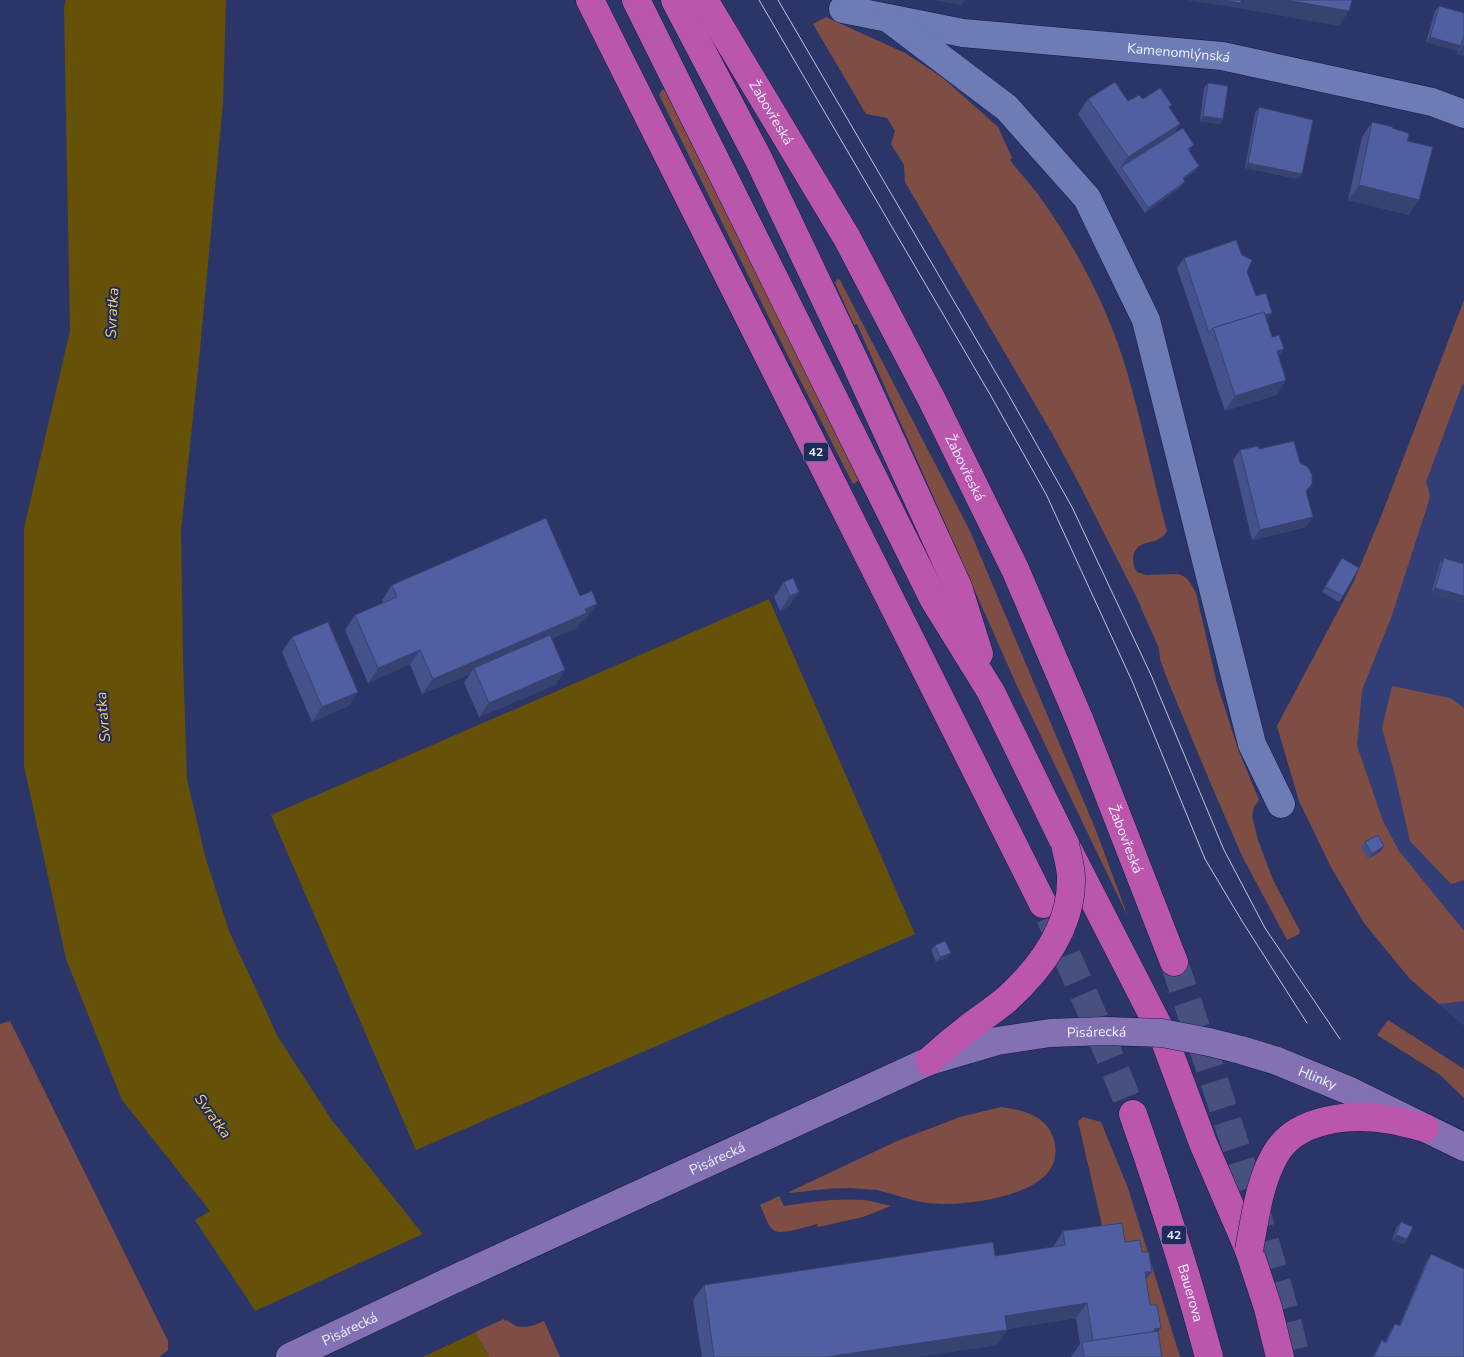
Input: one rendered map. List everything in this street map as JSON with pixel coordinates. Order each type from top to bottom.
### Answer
[{"type":"highway","name":"42","points":[[590,0],[1043,904]]},
{"type":"highway","points":[[636,0],[934,600],[991,692],[1065,844],[1162,1032],[1203,1143],[1249,1250],[1268,1308],[1280,1357]]},
{"type":"highway","points":[[675,0],[760,160],[907,475],[958,587],[991,692]]},
{"type":"highway","name":"Žabovřeská","points":[[704,0],[847,238],[932,400],[1015,569],[1080,721],[1174,962]]},
{"type":"highway","points":[[929,1061],[1022,985],[1047,954],[1064,921],[1069,901],[1071,877],[1065,844]]},
{"type":"highway","name":"Bauerova","points":[[1133,1114],[1162,1197],[1197,1310],[1209,1357]]},
{"type":"highway","points":[[1249,1250],[1264,1179],[1278,1149],[1293,1134],[1307,1126],[1348,1117],[1391,1120],[1425,1128]]},
{"type":"street","points":[[843,9],[888,18],[1007,108],[1087,198],[1146,320],[1252,744],[1281,804]]},
{"type":"street","name":"Kamenomlýnská","points":[[888,18],[963,33],[1222,56],[1432,102],[1464,114]]},
{"type":"street","name":"Pisárecká","points":[[290,1357],[448,1282],[929,1061],[997,1042],[1050,1033],[1162,1032]]},
{"type":"street","name":"Hlinky","points":[[1162,1032],[1217,1044],[1277,1061],[1350,1091],[1464,1147]]},
{"type":"shaded area","points":[[826,17],[905,53],[943,78],[998,127],[1012,158],[1010,160],[1051,213],[1090,278],[1120,348],[1138,411],[1167,531],[1160,539],[1143,544],[1136,549],[1133,556],[1134,565],[1137,572],[1146,575],[1181,575],[1189,581],[1196,593],[1217,684],[1238,749],[1259,800],[1254,807],[1252,816],[1258,840],[1273,880],[1300,931],[1299,934],[1287,940],[1242,856],[1168,681],[1160,659],[1159,648],[1139,602],[1053,435],[905,182],[904,165],[891,144],[895,131],[887,118],[866,114],[813,24]]},
{"type":"shaded area","points":[[662,90],[666,90],[670,94],[859,480],[853,484],[659,95]]},
{"type":"shaded area","points":[[837,279],[840,280],[970,531],[1097,833],[1128,917],[1017,686],[857,324],[854,325],[835,283]]},
{"type":"shaded area","points":[[1464,300],[1464,1026],[1410,979],[1364,923],[1331,867],[1299,801],[1277,726],[1354,581],[1382,514]]},
{"type":"shaded area","points":[[1464,300],[1464,384],[1462,385],[1426,482],[1430,496],[1426,510],[1391,618],[1362,690],[1357,746],[1383,821],[1399,851],[1464,931],[1464,1001],[1439,1004],[1410,979],[1364,923],[1331,867],[1299,801],[1277,726],[1354,581],[1382,514]]},
{"type":"shaded area","points":[[1392,686],[1450,698],[1464,708],[1464,880],[1451,884],[1410,841],[1382,728]]},
{"type":"shaded area","points":[[1388,1020],[1464,1069],[1464,1098],[1439,1074],[1377,1035]]},
{"type":"shaded area","points":[[10,1021],[168,1341],[168,1350],[159,1357],[0,1357],[0,1024]]},
{"type":"shaded area","points":[[1001,1107],[1025,1112],[1037,1117],[1046,1125],[1054,1140],[1056,1151],[1051,1168],[1042,1178],[1029,1187],[976,1202],[942,1204],[922,1202],[870,1189],[842,1188],[789,1193],[897,1141],[960,1117]]},
{"type":"shaded area","points":[[1083,1117],[1101,1122],[1128,1188],[1180,1357],[1145,1357],[1105,1238],[1078,1121]]},
{"type":"shaded area","points":[[779,1196],[784,1206],[824,1201],[867,1200],[891,1206],[863,1217],[818,1227],[817,1224],[777,1232],[769,1225],[760,1205]]},
{"type":"shaded area","points":[[504,1319],[521,1327],[544,1321],[560,1357],[489,1357],[475,1332]]},
{"type":"water","name":"Svratka","points":[[66,0],[226,0],[223,103],[181,530],[187,779],[205,856],[229,931],[278,1037],[331,1119],[429,1242],[448,1282],[489,1357],[286,1357],[195,1220],[210,1211],[122,1100],[66,959],[24,766],[24,528],[70,331],[64,7]]},
{"type":"water","points":[[769,599],[915,934],[416,1150],[271,815]]},
{"type":"pier","points":[[425,1233],[478,1331],[423,1357],[283,1357],[253,1312]]},
{"type":"building","points":[[1223,0],[1241,0],[1241,3]]},
{"type":"building","points":[[1286,0],[1352,0],[1349,11]]},
{"type":"building","points":[[1439,6],[1464,13],[1464,35],[1461,46],[1430,37]]},
{"type":"building","points":[[1115,82],[1128,101],[1139,95],[1143,99],[1160,88],[1172,105],[1169,107],[1180,124],[1128,157],[1088,99]]},
{"type":"building","points":[[1208,83],[1228,86],[1223,119],[1203,116]]},
{"type":"building","points":[[1259,107],[1313,120],[1302,174],[1248,163]]},
{"type":"building","points":[[1372,122],[1408,133],[1407,141],[1433,147],[1419,200],[1359,185]]},
{"type":"building","points":[[1183,128],[1194,145],[1188,149],[1199,166],[1183,178],[1185,182],[1148,208],[1121,167]]},
{"type":"building","points":[[1236,240],[1242,255],[1252,260],[1247,272],[1256,296],[1266,293],[1272,313],[1265,315],[1264,312],[1213,328],[1209,333],[1184,258]]},
{"type":"building","points":[[1264,312],[1272,337],[1279,335],[1284,349],[1277,351],[1286,380],[1235,396],[1213,328]]},
{"type":"building","points":[[1294,441],[1300,463],[1308,467],[1312,475],[1312,484],[1306,491],[1313,517],[1260,530],[1240,450],[1258,446],[1259,449]]},
{"type":"building","points":[[546,518],[580,596],[592,591],[597,604],[585,609],[587,613],[433,679],[420,650],[378,668],[355,615],[397,597],[392,585]]},
{"type":"building","points":[[1342,558],[1359,568],[1343,596],[1325,587]]},
{"type":"building","points":[[1444,558],[1464,564],[1464,596],[1435,588]]},
{"type":"building","points":[[793,578],[799,592],[790,596],[784,582]]},
{"type":"building","points":[[328,622],[358,692],[322,707],[292,637]]},
{"type":"building","points":[[550,635],[565,670],[489,703],[474,668]]},
{"type":"building","points":[[1378,835],[1384,846],[1372,854],[1365,842]]},
{"type":"building","points":[[945,941],[951,953],[940,957],[935,945]]},
{"type":"building","points":[[1401,1222],[1413,1227],[1407,1239],[1396,1235]]},
{"type":"building","points":[[1122,1223],[1125,1242],[1140,1240],[1142,1252],[1149,1252],[1152,1272],[1145,1272],[1150,1305],[1157,1305],[1161,1328],[1154,1329],[1154,1332],[1093,1341],[1087,1303],[1005,1316],[1007,1330],[826,1357],[714,1357],[704,1285],[993,1242],[995,1256],[1065,1245],[1063,1231]]},
{"type":"building","points":[[1431,1254],[1464,1269],[1464,1357],[1374,1357],[1382,1340],[1386,1343],[1395,1324],[1400,1326]]},
{"type":"building","points":[[1158,1331],[1162,1357],[1084,1357],[1082,1342]]},
{"type":"tunnel","points":[[1050,917],[1133,1114]]},
{"type":"tunnel","points":[[1174,962],[1224,1109],[1255,1208],[1296,1357]]},
{"type":"tram line","points":[[759,0],[991,396],[1046,494],[1132,681],[1205,859],[1307,1023]]},
{"type":"tram line","points":[[778,0],[1072,507],[1151,675],[1224,850],[1265,928],[1340,1039]]}]
